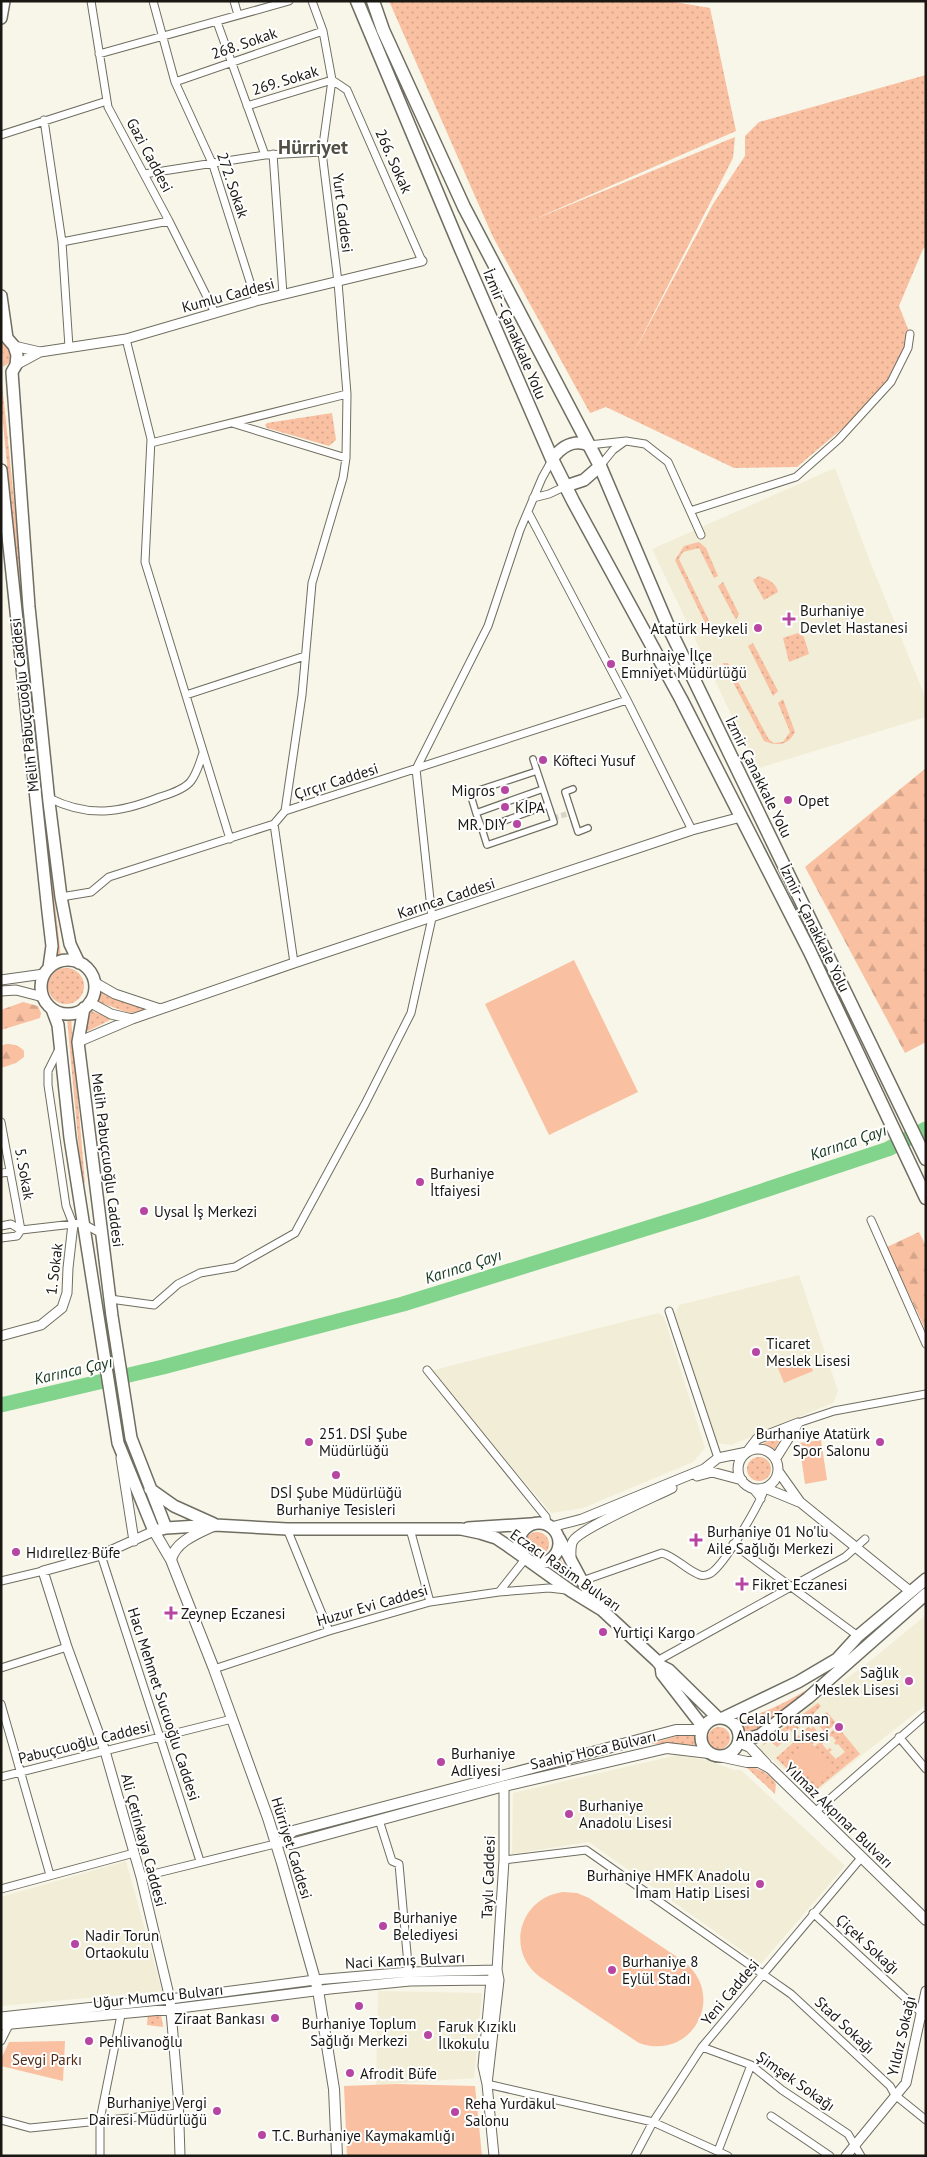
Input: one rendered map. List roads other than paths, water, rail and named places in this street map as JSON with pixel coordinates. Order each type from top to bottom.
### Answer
[{"type":"highway","name":"İzmir - Çanakkale Yolu","points":[[357,1],[552,459],[667,672],[810,952],[869,1081],[926,1198]]},
{"type":"highway","name":"İzmir - Çanakkale Yolu","points":[[373,1],[383,30],[464,207],[600,466],[668,626],[696,684]]},
{"type":"highway","name":"İzmir Çanakkale Yolu","points":[[696,684],[926,1159]]},
{"type":"main road","points":[[1,18],[4,1]]},
{"type":"main road","name":"Melih Pabuçcuoğlu Caddesi","points":[[1,296],[7,340],[17,355],[10,371],[30,607],[60,897],[70,944],[79,963]]},
{"type":"main road","points":[[552,459],[569,444],[580,442],[590,445]]},
{"type":"main road","points":[[566,486],[584,480],[600,466]]},
{"type":"main road","name":"Melih Pabuçcuoğlu Caddesi","points":[[1,470],[52,946],[47,971]]},
{"type":"main road","points":[[52,1009],[66,1014],[74,1013],[86,1005],[93,995],[94,982],[88,970],[79,963],[65,960],[57,962],[47,971],[41,983],[43,997],[52,1009],[58,1025],[78,1224],[98,1319],[118,1443],[154,1531],[171,1560]]},
{"type":"main road","name":"Melih Pabuçcuoğlu Caddesi","points":[[86,1005],[78,1042],[112,1316],[131,1438],[166,1528]]},
{"type":"main road","points":[[150,1489],[174,1506],[215,1525]]},
{"type":"main road","points":[[461,1529],[540,1523],[552,1529],[582,1581],[602,1610]]},
{"type":"main road","points":[[531,1524],[524,1530],[519,1541],[522,1553],[526,1558],[538,1563],[550,1559],[558,1549],[552,1529]]},
{"type":"main road","points":[[171,1560],[173,1551],[180,1544],[215,1525]]},
{"type":"main road","name":"Eczacı Rasim Bulvarı","points":[[154,1531],[166,1528],[215,1525],[287,1529],[461,1529],[496,1538],[602,1610],[659,1664],[662,1674],[702,1729]]},
{"type":"main road","points":[[166,1528],[171,1560]]},
{"type":"main road","name":"Hürriyet Caddesi","points":[[171,1560],[214,1669],[278,1842],[317,1985],[334,2089],[337,2156]]},
{"type":"main road","points":[[659,1664],[669,1670],[721,1718],[735,1726],[738,1741],[730,1753],[714,1755],[702,1744],[702,1729],[709,1721],[721,1718],[759,1702],[837,1659],[858,1636],[926,1579]]},
{"type":"main road","points":[[738,1741],[748,1740],[760,1735],[801,1703],[845,1667],[877,1636],[926,1594]]},
{"type":"main road","name":"Saahip Hoca Bulvarı","points":[[278,1842],[293,1831],[302,1828],[676,1730],[702,1729]]},
{"type":"main road","points":[[738,1741],[750,1747],[770,1768]]},
{"type":"main road","name":"Saahip Hoca Bulvarı","points":[[278,1842],[290,1844],[504,1786],[667,1748],[714,1755]]},
{"type":"main road","name":"Yılmaz Akpınar Bulvarı","points":[[714,1755],[747,1762],[759,1762],[770,1768],[926,1920]]},
{"type":"street","name":"Gazi Caddesi","points":[[91,1],[108,107],[169,221],[214,313]]},
{"type":"street","name":"272. Sokak","points":[[152,1],[175,82],[213,164],[256,300]]},
{"type":"street","points":[[234,1],[238,16]]},
{"type":"street","points":[[99,54],[289,1]]},
{"type":"street","name":"Yurt Caddesi","points":[[285,811],[306,656],[312,583],[343,478],[346,458],[347,394],[338,282],[322,152],[332,80],[323,31],[312,1]]},
{"type":"street","points":[[217,22],[248,106],[269,155],[283,294]]},
{"type":"street","name":"268. Sokak","points":[[175,82],[323,31]]},
{"type":"street","name":"269. Sokak","points":[[248,106],[332,80]]},
{"type":"street","name":"266. Sokak","points":[[332,80],[348,90],[422,261]]},
{"type":"street","points":[[1,135],[107,101]]},
{"type":"street","points":[[44,120],[62,242],[69,347]]},
{"type":"street","points":[[144,174],[269,155],[322,152]]},
{"type":"street","points":[[62,242],[169,221]]},
{"type":"street","name":"Kumlu Caddesi","points":[[40,352],[126,338],[256,300],[422,261]]},
{"type":"street","points":[[690,511],[796,476],[839,439],[891,382],[908,348],[910,334]]},
{"type":"street","points":[[126,338],[151,443],[145,562],[230,839]]},
{"type":"street","points":[[7,340],[40,352]]},
{"type":"street","points":[[10,371],[40,352]]},
{"type":"street","points":[[151,443],[347,394]]},
{"type":"street","points":[[231,423],[346,458]]},
{"type":"street","points":[[600,466],[613,450],[626,440]]},
{"type":"street","points":[[590,445],[626,440],[645,444],[668,462],[701,535]]},
{"type":"street","points":[[110,1298],[154,1305],[178,1284],[200,1273],[235,1267],[295,1233],[365,1104],[411,1013],[432,918],[416,769],[488,626],[528,512],[552,459]]},
{"type":"street","points":[[534,498],[549,494],[566,486]]},
{"type":"street","points":[[528,512],[627,700],[692,830]]},
{"type":"street","points":[[186,695],[306,656]]},
{"type":"street","name":"Çırçır Caddesi","points":[[274,824],[285,811],[627,700]]},
{"type":"street","points":[[49,798],[66,807],[91,811],[105,813],[125,810],[176,791],[190,782],[203,752]]},
{"type":"street","points":[[533,759],[537,771],[543,789],[548,805],[554,822],[487,844],[470,793],[537,771]]},
{"type":"street","points":[[476,813],[543,789]]},
{"type":"street","points":[[573,789],[565,792],[578,832],[588,828]]},
{"type":"street","points":[[482,829],[548,805]]},
{"type":"street","name":"Karınca Caddesi","points":[[78,1042],[132,1019],[294,963],[692,830],[741,817]]},
{"type":"street","points":[[60,897],[91,892],[109,877],[274,824],[294,963]]},
{"type":"street","points":[[1,980],[47,971]]},
{"type":"street","points":[[94,982],[115,994],[160,1009]]},
{"type":"street","points":[[1,991],[16,990],[43,997]]},
{"type":"street","points":[[86,1005],[132,1019]]},
{"type":"street","points":[[61,1046],[48,1071],[48,1085],[66,1206],[78,1224]]},
{"type":"street","name":"5. Sokak","points":[[1,1122],[4,1156],[10,1172],[21,1230]]},
{"type":"street","points":[[1,1173],[10,1172]]},
{"type":"street","points":[[871,1220],[926,1344]]},
{"type":"street","points":[[1,1226],[11,1224],[21,1230],[78,1224],[102,1234]]},
{"type":"street","name":"1. Sokak","points":[[1,1336],[41,1325],[62,1308],[67,1293],[68,1268],[78,1224]]},
{"type":"street","points":[[1,1238],[17,1236],[21,1230]]},
{"type":"street","points":[[669,1311],[718,1458]]},
{"type":"street","points":[[427,1370],[546,1517],[552,1529],[600,1512],[704,1469],[718,1458],[763,1449],[776,1458],[778,1471],[800,1502],[911,1592]]},
{"type":"street","points":[[742,1480],[738,1468],[740,1462],[757,1439],[834,1411],[926,1394]]},
{"type":"street","points":[[776,1458],[798,1423]]},
{"type":"street","points":[[118,1443],[134,1541]]},
{"type":"street","points":[[582,1581],[662,1553],[700,1575],[709,1574],[717,1567],[733,1544],[761,1499],[765,1488],[774,1481],[778,1471]]},
{"type":"street","points":[[571,1562],[571,1545],[574,1539],[588,1529],[698,1476],[712,1472],[742,1480],[761,1499]]},
{"type":"street","points":[[752,1488],[765,1488],[800,1502]]},
{"type":"street","points":[[287,1529],[329,1631]]},
{"type":"street","points":[[410,1529],[430,1602]]},
{"type":"street","points":[[1,1581],[101,1555],[154,1531]]},
{"type":"street","points":[[659,1664],[845,1557],[865,1539]]},
{"type":"street","points":[[733,1544],[858,1636]]},
{"type":"street","name":"Hacı Mehmet Sucuoğlu Caddesi","points":[[101,1555],[200,1861]]},
{"type":"street","points":[[499,1592],[526,1558]]},
{"type":"street","name":"Ali Çetinkaya Caddesi","points":[[43,1571],[67,1648],[105,1751],[141,1877],[170,1999],[180,2156]]},
{"type":"street","name":"Huzur Evi Caddesi","points":[[214,1669],[329,1631],[430,1602],[499,1592],[549,1588],[571,1590]]},
{"type":"street","points":[[1,1668],[67,1648]]},
{"type":"street","points":[[1,1704],[50,1875]]},
{"type":"street","points":[[815,1812],[926,1715]]},
{"type":"street","name":"Pabuçcuoğlu Caddesi","points":[[1,1777],[232,1719]]},
{"type":"street","points":[[899,1737],[926,1769]]},
{"type":"street","name":"Taylı Caddesi","points":[[495,1980],[504,1860],[504,1786]]},
{"type":"street","points":[[379,1820],[392,1861],[399,1864],[409,1976]]},
{"type":"street","points":[[141,1877],[278,1842]]},
{"type":"street","name":"Stad Sokağı","points":[[504,1860],[586,1850],[791,1994],[890,2086],[896,2095],[926,2120]]},
{"type":"street","points":[[1,1889],[134,1853]]},
{"type":"street","name":"Yeni Caddesi","points":[[635,2156],[653,2122],[702,2047],[861,1858]]},
{"type":"street","name":"Çiçek Sokağı","points":[[813,1913],[924,2015]]},
{"type":"street","name":"Naci Kamış Bulvarı","points":[[317,1985],[497,1970]]},
{"type":"street","name":"Naci Kamış Bulvarı","points":[[409,1976],[495,1980]]},
{"type":"street","points":[[494,2156],[488,2084],[483,2066],[495,1980]]},
{"type":"street","name":"Uğur Mumcu Bulvarı","points":[[1,2017],[317,1985]]},
{"type":"street","name":"Uğur Mumcu Bulvarı","points":[[5,2025],[172,2009],[317,1985]]},
{"type":"street","name":"Yıldız Sokağı","points":[[846,2156],[906,2083],[924,2015],[926,1991]]},
{"type":"street","points":[[100,2156],[100,2120],[121,2014]]},
{"type":"street","points":[[1,2041],[5,2025]]},
{"type":"street","name":"Şimşek Sokağı","points":[[702,2047],[751,2065],[782,2090],[848,2134],[861,2156]]},
{"type":"street","points":[[718,2151],[751,2065]]},
{"type":"street","points":[[488,2084],[653,2122],[728,2156]]},
{"type":"street","points":[[1,2120],[30,2128],[178,2113]]},
{"type":"street","points":[[771,2116],[830,2156]]},
{"type":"waterway","name":"Karınca Çayı","points":[[1,1405],[163,1367],[403,1304],[702,1211],[888,1149],[926,1129]]},
{"type":"tunnel","points":[[553,818],[567,814]]},
{"type":"place","name":"Burhaniye Devlet Hastanesi","points":[[789,619]]},
{"type":"place","name":"Atatürk Heykeli","points":[[758,628]]},
{"type":"place","name":"Burhnaiye İlçe Emniyet Müdürlüğü","points":[[611,664]]},
{"type":"place","name":"Köfteci Yusuf","points":[[543,760]]},
{"type":"place","name":"Migros","points":[[505,790]]},
{"type":"place","name":"Opet","points":[[788,800]]},
{"type":"place","name":"KİPA","points":[[505,807]]},
{"type":"place","name":"MR. DIY","points":[[517,824]]},
{"type":"place","name":"Burhaniye İtfaiyesi","points":[[420,1182]]},
{"type":"place","name":"Uysal İş Merkezi","points":[[144,1211]]},
{"type":"place","name":"Ticaret Meslek Lisesi","points":[[756,1352]]},
{"type":"place","name":"251. DSİ Şube Müdürlüğü","points":[[309,1442]]},
{"type":"place","name":"Burhaniye Atatürk Spor Salonu","points":[[880,1442]]},
{"type":"place","name":"DSİ Şube Müdürlüğü Burhaniye Tesisleri","points":[[336,1475]]},
{"type":"place","name":"Burhaniye 01 No'lu Aile Sağlığı Merkezi","points":[[696,1540]]},
{"type":"place","name":"Hıdırellez Büfe","points":[[16,1552]]},
{"type":"place","name":"Fikret Eczanesi","points":[[742,1584]]},
{"type":"place","name":"Zeynep Eczanesi","points":[[171,1613]]},
{"type":"place","name":"Yurtiçi Kargo","points":[[603,1632]]},
{"type":"place","name":"Sağlık Meslek Lisesi","points":[[909,1681]]},
{"type":"place","name":"Celal Toraman Anadolu Lisesi","points":[[839,1727]]},
{"type":"place","name":"Burhaniye Adliyesi","points":[[441,1762]]},
{"type":"place","name":"Burhaniye Anadolu Lisesi","points":[[569,1814]]},
{"type":"place","name":"Burhaniye HMFK Anadolu İmam Hatip Lisesi","points":[[760,1884]]},
{"type":"place","name":"Burhaniye Belediyesi","points":[[383,1926]]},
{"type":"place","name":"Nadir Torun Ortaokulu","points":[[75,1944]]},
{"type":"place","name":"Burhaniye 8 Eylül Stadı","points":[[612,1970]]},
{"type":"place","name":"Burhaniye Toplum Sağlığı Merkezi","points":[[359,2006]]},
{"type":"place","name":"Ziraat Bankası","points":[[275,2018]]},
{"type":"place","name":"Faruk Kızıklı İlkokulu","points":[[428,2035]]},
{"type":"place","name":"Pehlivanoğlu","points":[[89,2041]]},
{"type":"place","name":"Afrodit Büfe","points":[[350,2073]]},
{"type":"place","name":"Burhaniye Vergi Dairesi Müdürlüğü","points":[[217,2111]]},
{"type":"place","name":"Reha Yurdakul Salonu","points":[[455,2112]]},
{"type":"place","name":"T.C. Burhaniye Kaymakamlığı","points":[[262,2135]]},
{"type":"district","name":"Hürriyet","points":[[313,147]]},
{"type":"park label","name":"Sevgi Parkı","points":[[47,2059]]}]
